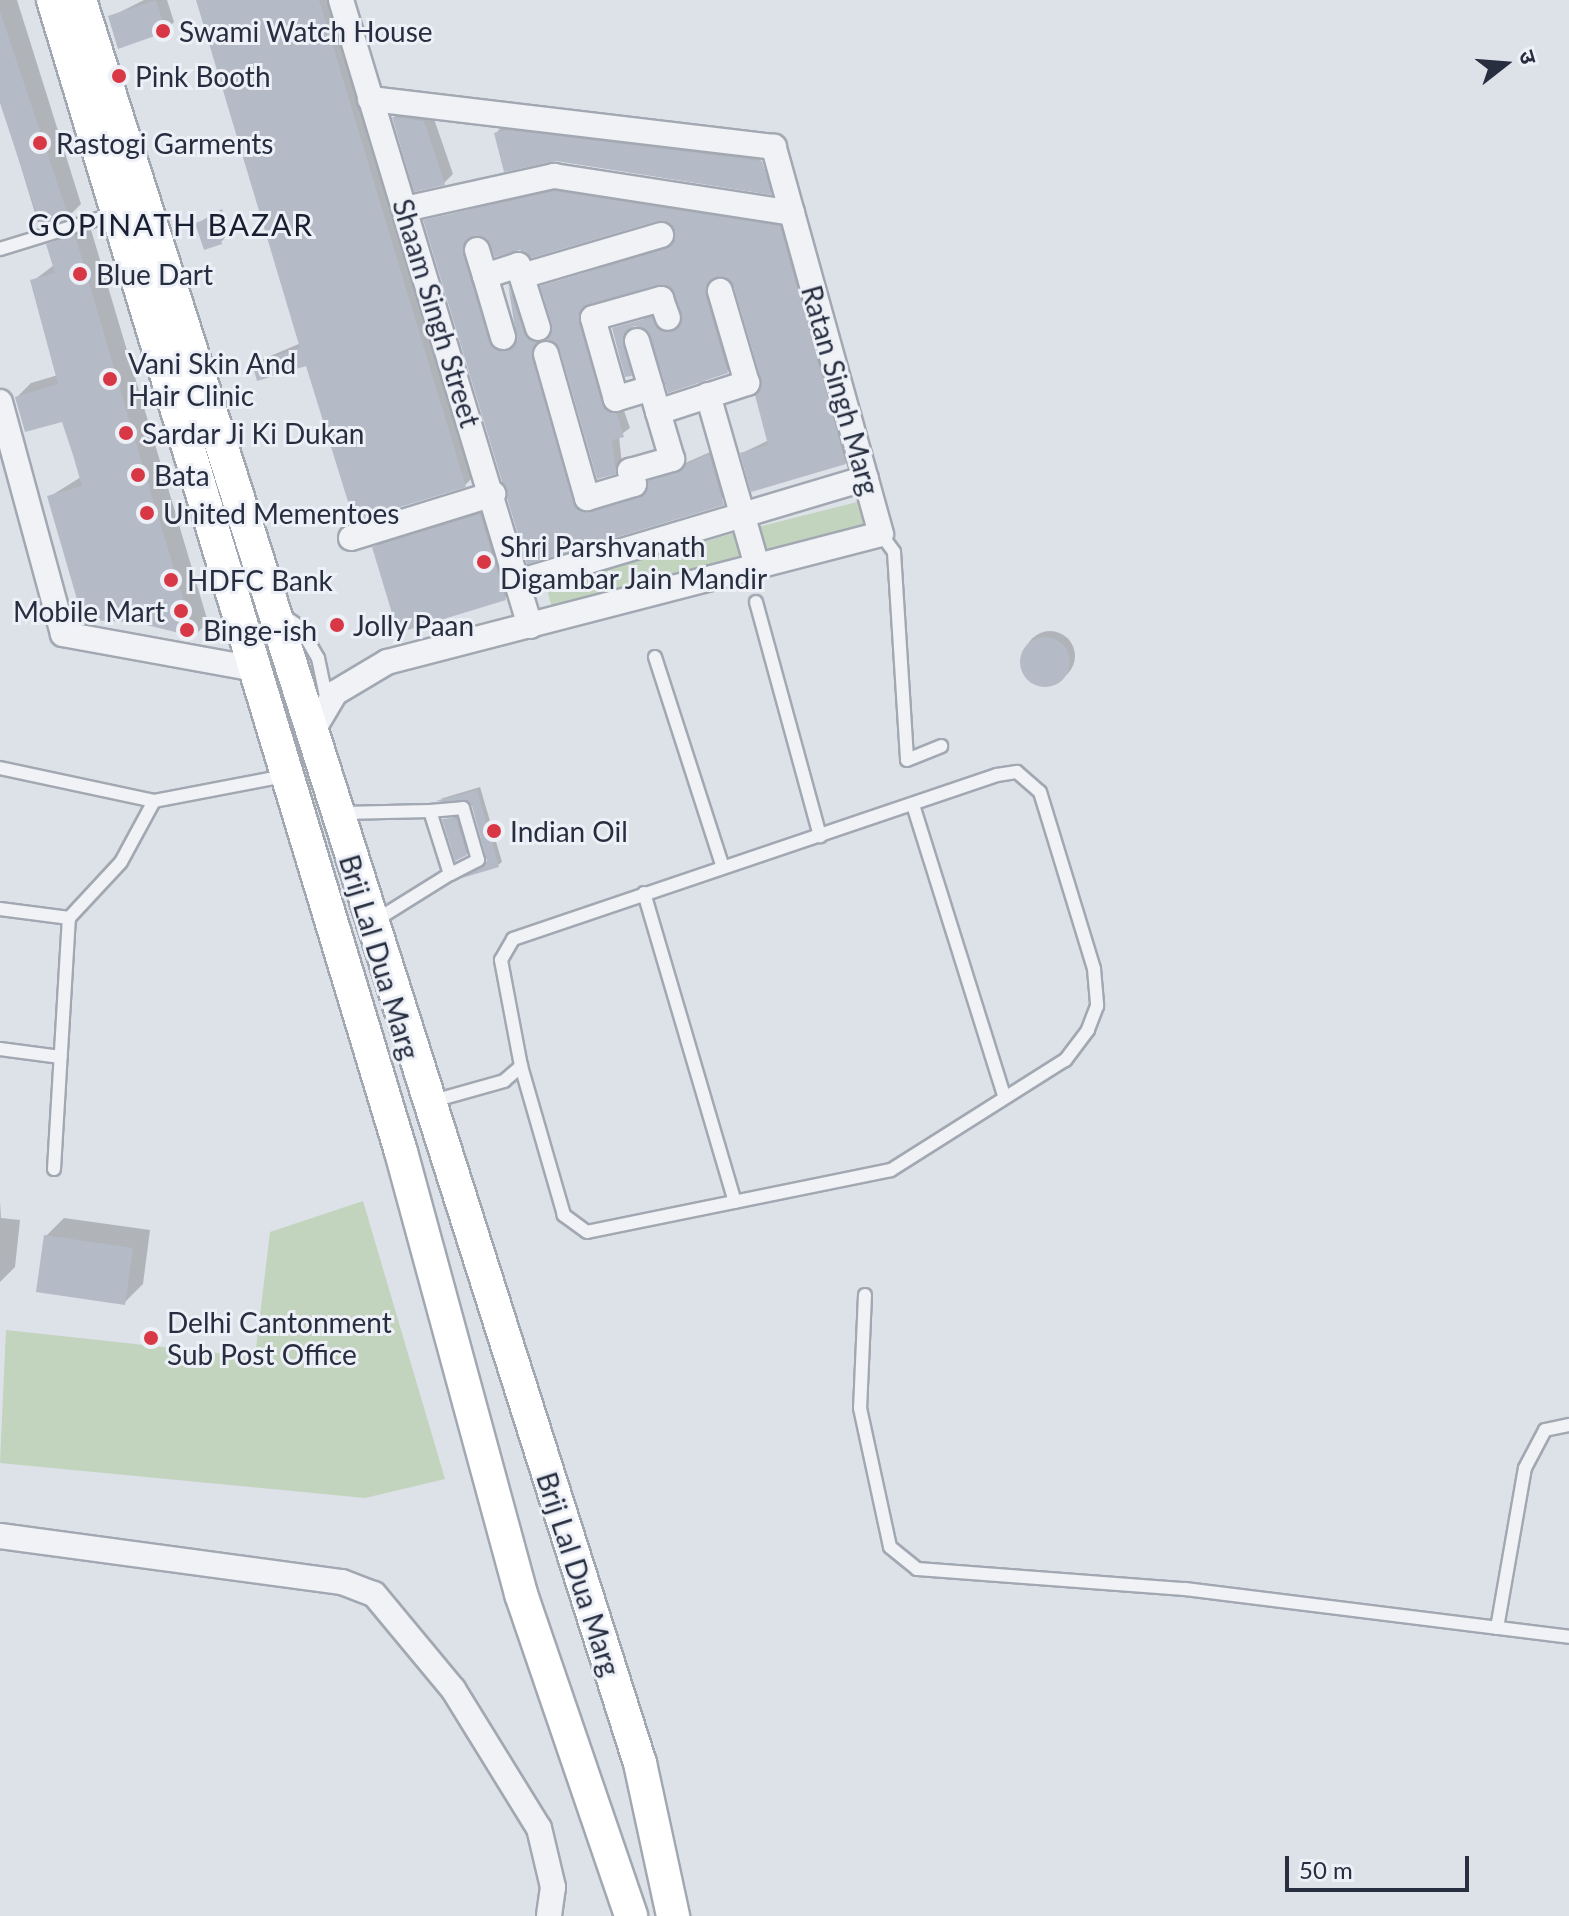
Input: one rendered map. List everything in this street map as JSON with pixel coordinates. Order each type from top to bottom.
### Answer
[{"type":"street","name":"Brij Lal Dua Marg","points":[[53,0],[288,775],[488,1454],[521,1594],[631,1916]]},
{"type":"street","name":"Brij Lal Dua Marg","points":[[80,0],[426,1103],[636,1749],[673,1916]]},
{"type":"street","name":"Shaam Singh Street","points":[[341,0],[493,494],[530,626]]},
{"type":"street","name":"Ratan Singh Marg","points":[[327,701],[387,662],[881,534],[774,147],[370,99]]},
{"type":"street","points":[[405,209],[554,176],[792,213]]},
{"type":"street","points":[[485,276],[517,261],[661,235]]},
{"type":"street","points":[[477,250],[503,337]]},
{"type":"street","points":[[517,261],[538,328]]},
{"type":"street","points":[[658,412],[747,383],[720,291]]},
{"type":"street","points":[[651,388],[616,399],[593,318],[661,299],[668,318]]},
{"type":"street","points":[[546,354],[587,498],[634,484],[630,471],[672,459],[637,341]]},
{"type":"street","points":[[708,395],[757,566]]},
{"type":"street","points":[[0,402],[63,634],[256,669]]},
{"type":"street","points":[[518,582],[866,478]]},
{"type":"street","points":[[351,538],[493,494]]},
{"type":"street","points":[[310,735],[327,701]]},
{"type":"street","points":[[0,1536],[342,1582],[374,1594],[453,1689],[533,1815],[553,1887],[549,1916]]},
{"type":"lane","points":[[0,249],[117,213]]},
{"type":"lane","points":[[881,534],[894,552],[907,760],[941,746]]},
{"type":"lane","points":[[756,602],[820,836]]},
{"type":"lane","points":[[269,606],[300,627],[318,658],[327,701]]},
{"type":"lane","points":[[655,657],[723,867]]},
{"type":"lane","points":[[0,768],[154,801],[288,775]]},
{"type":"lane","points":[[1017,772],[1031,778],[1045,806],[1094,969],[1097,1006],[1079,1048],[891,1170],[607,1230],[571,1226],[521,1066],[503,947],[644,893],[820,836],[1017,772]]},
{"type":"lane","points":[[54,1169],[69,918],[121,862],[154,801]]},
{"type":"lane","points":[[913,805],[1004,1096]]},
{"type":"lane","points":[[335,813],[463,808],[478,860],[370,924]]},
{"type":"lane","points":[[430,811],[450,874]]},
{"type":"lane","points":[[644,893],[735,1202]]},
{"type":"lane","points":[[0,909],[69,918]]},
{"type":"lane","points":[[0,1049],[60,1057]]},
{"type":"lane","points":[[426,1103],[504,1081],[521,1066]]},
{"type":"lane","points":[[865,1295],[860,1408],[884,1525],[901,1561],[917,1569],[1185,1589],[1569,1637]]},
{"type":"lane","points":[[1497,1628],[1525,1468],[1545,1430],[1569,1425]]},
{"type":"green space","points":[[861,501],[868,529],[765,556],[758,527]]},
{"type":"green space","points":[[735,533],[742,558],[553,611],[546,586]]},
{"type":"green space","points":[[363,1201],[445,1479],[365,1498],[0,1463],[6,1330],[255,1357],[270,1232]]},
{"type":"building","points":[[156,0],[166,32],[118,49],[108,16]]},
{"type":"building","points":[[196,0],[319,0],[466,487],[354,521],[306,366],[257,381],[252,363],[300,348]]},
{"type":"building","points":[[0,11],[69,218],[41,227],[0,103]]},
{"type":"building","points":[[392,117],[424,121],[445,185],[414,192]]},
{"type":"building","points":[[507,130],[762,161],[772,195],[556,161],[504,172],[494,133]]},
{"type":"building","points":[[554,191],[780,226],[846,464],[751,492],[740,453],[768,445],[755,395],[761,379],[734,287],[717,276],[705,294],[728,373],[668,393],[648,331],[634,326],[623,337],[632,376],[625,377],[612,328],[652,317],[659,330],[674,332],[683,320],[671,288],[657,285],[582,308],[579,322],[602,403],[617,414],[624,437],[612,440],[616,474],[597,479],[560,350],[547,339],[552,324],[540,286],[665,249],[675,230],[657,221],[531,258],[520,250],[495,257],[487,239],[472,236],[463,254],[489,342],[500,352],[517,341],[508,284],[524,333],[537,343],[532,358],[576,508],[591,512],[638,498],[648,481],[709,454],[724,505],[527,564],[423,220]]},
{"type":"building","points":[[213,217],[222,244],[204,250],[195,223]]},
{"type":"building","points":[[75,235],[195,637],[135,622],[83,620],[47,496],[82,486],[73,455],[62,422],[25,432],[15,397],[58,384],[30,280],[55,273],[46,244]]},
{"type":"building","points":[[480,514],[506,600],[398,633],[372,547]]},
{"type":"building","points":[[1045,637],[1062,645],[1070,662],[1062,679],[1045,687],[1028,679],[1020,662],[1028,645]]},
{"type":"building","points":[[477,790],[499,867],[462,878],[487,861],[472,806],[436,801]]},
{"type":"building","points":[[456,818],[467,855],[455,861],[442,819]]},
{"type":"building","points":[[44,1235],[133,1248],[125,1305],[36,1292]]},
{"type":"place","name":"Swami Watch House","points":[[163,31]]},
{"type":"place","name":"Pink Booth","points":[[119,76]]},
{"type":"place","name":"Rastogi Garments","points":[[40,143]]},
{"type":"place","name":"Blue Dart","points":[[80,274]]},
{"type":"place","name":"Vani Skin And Hair Clinic","points":[[110,379]]},
{"type":"place","name":"Sardar Ji Ki Dukan","points":[[126,433]]},
{"type":"place","name":"Bata","points":[[138,475]]},
{"type":"place","name":"United Mementoes","points":[[147,513]]},
{"type":"place","name":"Shri Parshvanath Digambar Jain Mandir","points":[[484,562]]},
{"type":"place","name":"HDFC Bank","points":[[171,580]]},
{"type":"place","name":"Mobile Mart","points":[[181,611]]},
{"type":"place","name":"Jolly Paan","points":[[337,625]]},
{"type":"place","name":"Binge-ish","points":[[187,630]]},
{"type":"place","name":"Indian Oil","points":[[494,831]]},
{"type":"place","name":"Delhi Cantonment Sub Post Office","points":[[151,1338]]},
{"type":"district","name":"GOPINATH BAZAR","points":[[171,224]]}]
